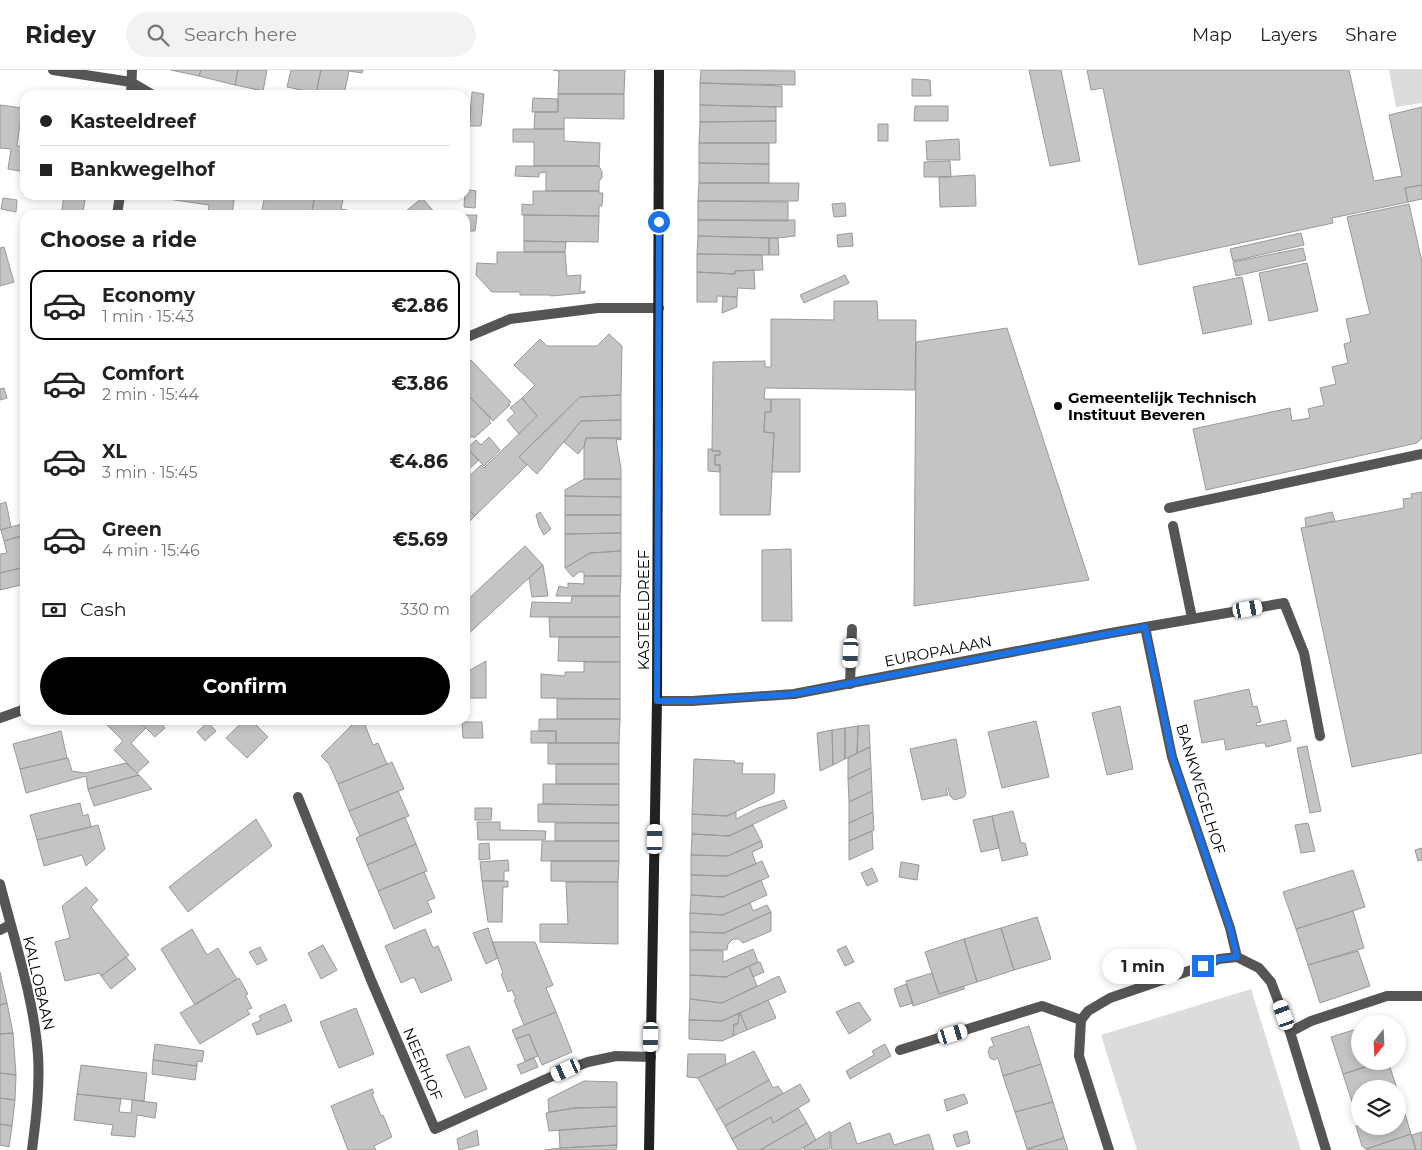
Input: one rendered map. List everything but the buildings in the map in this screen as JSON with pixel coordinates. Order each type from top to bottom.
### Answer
[{"type":"street","points":[[52,70],[131,82],[145,90]]},
{"type":"street","points":[[131,90],[132,70]]},
{"type":"street","name":"KASTEELDREEF","points":[[649,1150],[657,701],[659,70]]},
{"type":"street","points":[[470,336],[510,319],[598,308],[659,308]]},
{"type":"street","points":[[1169,508],[1422,454]]},
{"type":"street","points":[[1173,526],[1192,618]]},
{"type":"street","name":"EUROPALAAN","points":[[657,701],[692,701],[794,694],[1192,618],[1284,603],[1304,653],[1320,736]]},
{"type":"street","name":"BANKWEGELHOF","points":[[1145,627],[1172,756],[1230,928],[1237,957]]},
{"type":"street","points":[[850,684],[852,629]]},
{"type":"street","points":[[0,718],[20,712]]},
{"type":"street","name":"NEERHOF","points":[[298,797],[371,980],[435,1129],[588,1062],[616,1056],[650,1057]]},
{"type":"street","name":"KALLOBAAN","points":[[0,884],[34,1017],[38,1056],[38,1095],[32,1150]]},
{"type":"street","points":[[0,930],[10,925]]},
{"type":"street","points":[[1109,1150],[1079,1056],[1082,1020],[1088,1011],[1110,998],[1219,959],[1237,957],[1259,968],[1271,982],[1290,1032],[1326,1150]]},
{"type":"street","points":[[1290,1032],[1311,1021],[1387,996],[1422,996]]},
{"type":"street","points":[[900,1050],[1042,1006],[1082,1020]]},
{"type":"shaded area","points":[[1389,70],[1422,70],[1422,103],[1396,107]]},
{"type":"shaded area","points":[[1251,989],[1301,1150],[1137,1150],[1101,1035]]},
{"type":"place","name":"Gemeentelijk Technisch Instituut Beveren","points":[[1058,406]]},
{"type":"route","points":[[659,222],[657,701],[692,701],[794,694],[1145,627],[1172,756],[1230,928],[1237,957],[1219,959],[1203,966]]}]
